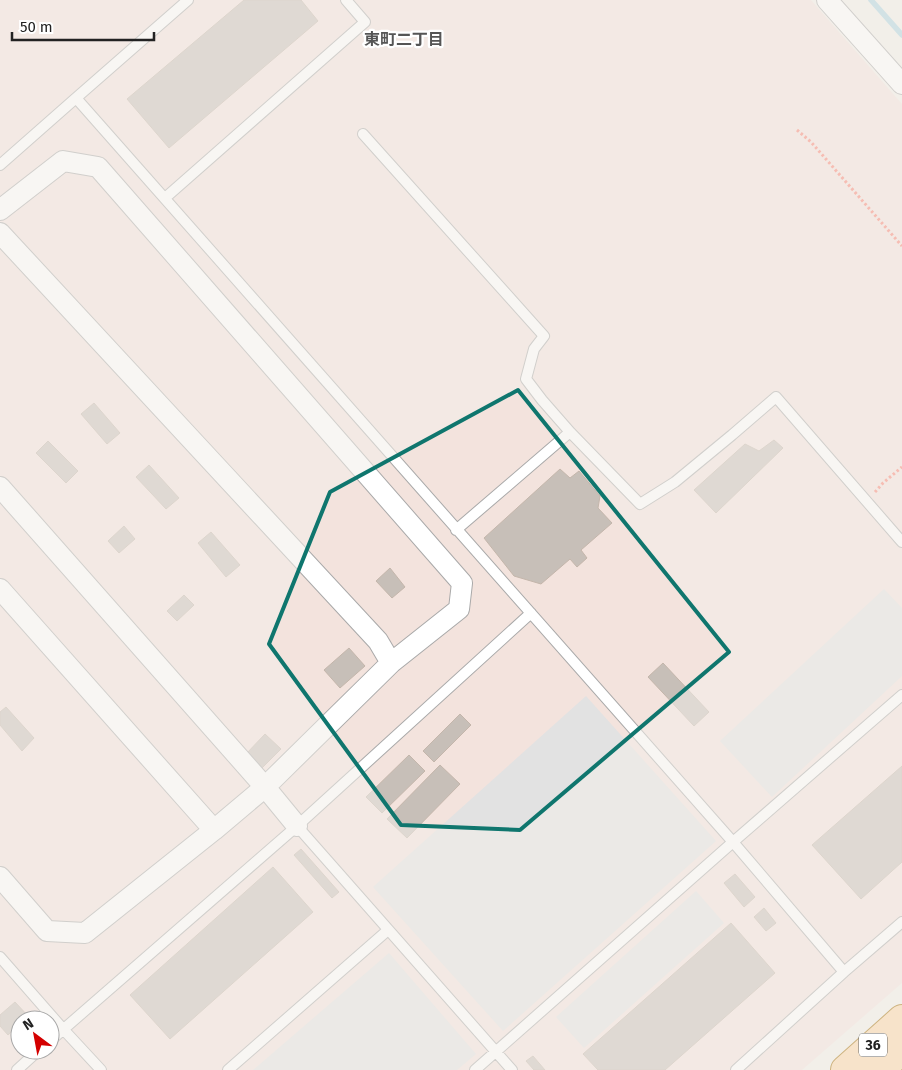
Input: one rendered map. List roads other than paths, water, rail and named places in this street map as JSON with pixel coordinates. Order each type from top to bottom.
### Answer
[{"type":"main road","name":"36","points":[[845,1070],[902,1019]]},
{"type":"main road","name":"36","points":[[880,1070],[902,1050]]},
{"type":"street","points":[[837,5],[902,84]]},
{"type":"street","points":[[0,210],[63,161],[98,167],[462,583],[459,609],[391,662],[265,787],[85,933],[47,931],[0,877]]},
{"type":"street","points":[[0,233],[378,641],[391,662]]},
{"type":"street","points":[[0,486],[265,787],[297,826]]},
{"type":"street","points":[[0,589],[214,830]]},
{"type":"lane","points":[[0,165],[188,0]]},
{"type":"lane","points":[[164,198],[365,22],[346,0]]},
{"type":"lane","points":[[76,98],[733,842],[844,972]]},
{"type":"lane","points":[[363,134],[544,336],[534,349],[526,379],[570,432],[640,504],[675,482],[776,397],[902,542]]},
{"type":"lane","points":[[456,530],[570,432]]},
{"type":"lane","points":[[60,1032],[297,826],[531,613]]},
{"type":"lane","points":[[475,1070],[902,694]]},
{"type":"lane","points":[[297,826],[512,1070]]},
{"type":"lane","points":[[736,1070],[902,922]]},
{"type":"lane","points":[[228,1070],[388,930]]},
{"type":"lane","points":[[0,958],[101,1070]]},
{"type":"lane","points":[[17,1070],[28,1060]]},
{"type":"waterway","points":[[871,0],[902,35]]},
{"type":"district","name":"東町二丁目","points":[[404,39]]}]
